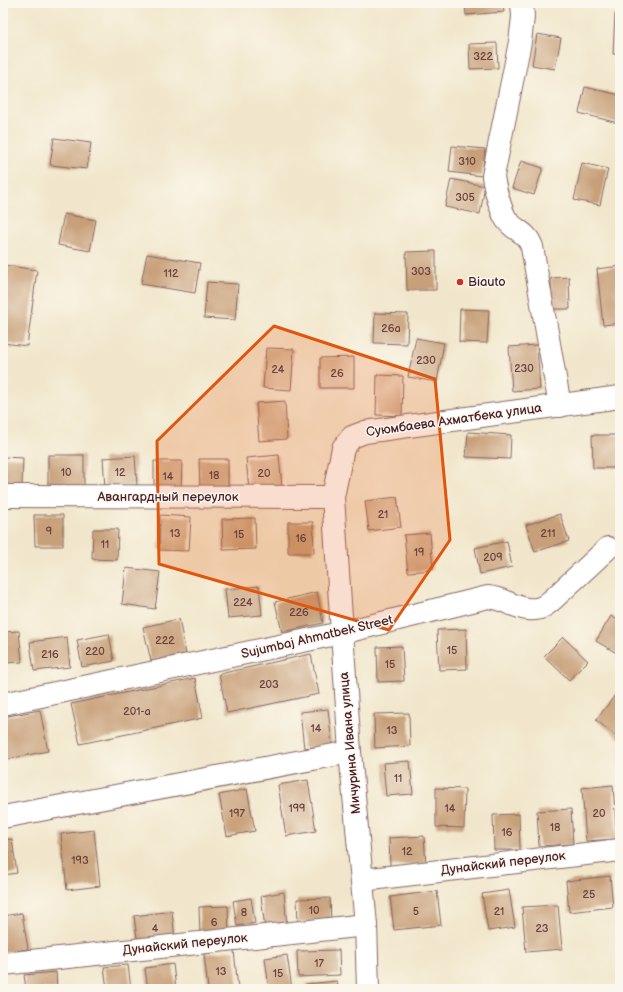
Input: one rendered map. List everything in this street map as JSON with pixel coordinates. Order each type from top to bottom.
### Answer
[{"type":"street","points":[[522,3],[523,17],[520,42],[493,176],[494,185],[506,219],[529,239],[532,247],[560,406]]},
{"type":"street","name":"Суюмбаева Ахматбека улица","points":[[333,497],[343,448],[352,437],[365,432],[620,397]]},
{"type":"street","name":"Авангардный переулок","points":[[3,496],[333,497]]},
{"type":"street","name":"Мичурина Ивана улица","points":[[333,497],[350,752],[366,925],[368,989]]},
{"type":"street","name":"Sujumbaj Ahmatbek Street","points":[[3,704],[341,633],[488,597],[495,597],[527,610],[540,608],[551,601],[608,548]]},
{"type":"street","points":[[3,817],[350,752]]},
{"type":"street","name":"Дунайский переулок","points":[[362,880],[620,850]]},
{"type":"street","name":"Дунайский переулок","points":[[3,964],[366,925]]},
{"type":"highlighted area","points":[[274,326],[435,379],[450,540],[389,630],[159,564],[157,441]]},
{"type":"building","points":[[465,3],[503,3],[504,12],[466,15]]},
{"type":"building","points":[[615,14],[620,15],[620,54],[613,54]]},
{"type":"building","points":[[537,34],[561,38],[555,69],[532,65]]},
{"type":"building","points":[[497,43],[498,68],[470,69],[469,44]]},
{"type":"building","points":[[585,87],[620,95],[620,116],[618,123],[579,113]]},
{"type":"building","points":[[54,138],[91,143],[87,169],[50,165]]},
{"type":"building","points":[[452,146],[485,149],[482,176],[449,172]]},
{"type":"building","points":[[521,161],[543,168],[534,195],[512,188]]},
{"type":"building","points":[[582,163],[608,169],[600,205],[574,200]]},
{"type":"building","points":[[451,179],[485,186],[480,214],[445,207]]},
{"type":"building","points":[[64,214],[96,220],[90,251],[58,245]]},
{"type":"building","points":[[436,251],[436,290],[407,290],[406,252]]},
{"type":"building","points":[[147,254],[200,263],[195,293],[141,284]]},
{"type":"building","points":[[3,265],[37,270],[27,346],[3,343]]},
{"type":"building","points":[[620,266],[620,323],[603,325],[597,269]]},
{"type":"building","points":[[569,277],[570,309],[552,309],[551,278]]},
{"type":"building","points":[[207,282],[238,284],[235,320],[204,318]]},
{"type":"building","points":[[460,309],[489,310],[487,343],[459,342]]},
{"type":"building","points":[[375,313],[408,314],[407,344],[374,343]]},
{"type":"building","points":[[416,338],[444,343],[437,382],[408,377]]},
{"type":"building","points":[[537,345],[540,389],[512,391],[509,347]]},
{"type":"building","points":[[266,348],[294,349],[291,390],[263,388]]},
{"type":"building","points":[[354,357],[354,388],[320,388],[320,358]]},
{"type":"building","points":[[377,375],[403,376],[402,416],[376,415]]},
{"type":"building","points":[[285,401],[287,439],[259,441],[256,403]]},
{"type":"building","points":[[468,432],[511,435],[510,459],[466,457]]},
{"type":"building","points":[[592,435],[620,435],[620,468],[593,468]]},
{"type":"building","points":[[48,455],[84,455],[84,489],[48,489]]},
{"type":"building","points":[[279,455],[282,488],[249,490],[246,458]]},
{"type":"building","points":[[135,456],[137,485],[105,488],[103,458]]},
{"type":"building","points":[[3,457],[23,458],[22,487],[3,486]]},
{"type":"building","points":[[199,459],[228,459],[228,491],[200,491]]},
{"type":"building","points":[[154,461],[182,461],[181,492],[154,492]]},
{"type":"building","points":[[397,497],[401,527],[369,531],[365,501]]},
{"type":"building","points":[[560,514],[569,541],[535,552],[526,525]]},
{"type":"building","points":[[34,515],[63,515],[63,546],[35,546]]},
{"type":"building","points":[[160,515],[191,517],[189,551],[159,550]]},
{"type":"building","points":[[255,518],[256,549],[223,550],[222,519]]},
{"type":"building","points":[[288,522],[313,522],[314,553],[288,553]]},
{"type":"building","points":[[93,529],[118,529],[117,560],[92,559]]},
{"type":"building","points":[[430,533],[433,570],[408,572],[404,535]]},
{"type":"building","points":[[507,541],[512,567],[480,574],[475,548]]},
{"type":"building","points":[[126,568],[160,572],[155,609],[122,604]]},
{"type":"building","points":[[259,586],[262,615],[228,618],[225,589]]},
{"type":"building","points":[[317,592],[323,623],[282,632],[275,602]]},
{"type":"building","points":[[611,616],[620,621],[620,655],[596,641]]},
{"type":"building","points":[[179,619],[186,654],[151,661],[143,627]]},
{"type":"building","points":[[466,629],[467,669],[439,670],[437,630]]},
{"type":"building","points":[[19,631],[22,662],[3,663],[3,632]]},
{"type":"building","points":[[109,634],[114,661],[82,667],[77,640]]},
{"type":"building","points":[[67,637],[70,667],[34,671],[30,642]]},
{"type":"building","points":[[563,637],[588,661],[569,680],[544,656]]},
{"type":"building","points":[[402,646],[404,681],[378,682],[377,647]]},
{"type":"building","points":[[311,654],[319,694],[227,713],[219,674]]},
{"type":"building","points":[[195,678],[203,718],[80,744],[71,704]]},
{"type":"building","points":[[616,694],[620,698],[620,739],[596,720]]},
{"type":"building","points":[[328,709],[332,745],[304,748],[300,712]]},
{"type":"building","points":[[40,710],[48,751],[3,760],[3,717]]},
{"type":"building","points":[[409,713],[410,746],[375,748],[374,714]]},
{"type":"building","points":[[410,761],[413,794],[386,796],[383,763]]},
{"type":"building","points":[[308,780],[316,831],[286,836],[278,785]]},
{"type":"building","points":[[613,785],[617,839],[586,841],[582,788]]},
{"type":"building","points":[[436,788],[465,789],[464,828],[436,827]]},
{"type":"building","points":[[247,789],[255,831],[227,836],[219,795]]},
{"type":"building","points":[[571,809],[573,844],[539,846],[537,811]]},
{"type":"building","points":[[519,814],[520,850],[494,850],[493,815]]},
{"type":"building","points":[[94,830],[100,886],[67,890],[61,834]]},
{"type":"building","points":[[424,836],[426,864],[390,866],[389,838]]},
{"type":"building","points":[[12,839],[17,873],[3,875],[3,840]]},
{"type":"building","points":[[610,876],[613,907],[569,912],[566,881]]},
{"type":"building","points":[[509,890],[515,927],[488,931],[482,894]]},
{"type":"building","points":[[437,891],[441,925],[394,930],[390,897]]},
{"type":"building","points":[[284,892],[287,927],[265,929],[261,896]]},
{"type":"building","points":[[251,898],[255,923],[237,926],[233,901]]},
{"type":"building","points":[[330,898],[331,921],[298,922],[297,899]]},
{"type":"building","points":[[558,905],[562,949],[526,952],[522,907]]},
{"type":"building","points":[[228,906],[229,936],[200,936],[199,907]]},
{"type":"building","points":[[172,911],[175,940],[138,945],[134,916]]},
{"type":"building","points":[[22,913],[28,949],[3,953],[3,916]]},
{"type":"building","points":[[234,950],[238,989],[208,989],[204,954]]},
{"type":"building","points":[[339,950],[340,975],[298,977],[297,951]]},
{"type":"building","points":[[287,955],[292,989],[269,989],[265,958]]},
{"type":"building","points":[[173,964],[176,989],[148,989],[145,968]]},
{"type":"building","points":[[128,965],[131,989],[107,989],[104,967]]},
{"type":"building","points":[[56,972],[57,989],[26,989],[24,975]]},
{"type":"building","points":[[337,981],[338,989],[307,989],[306,984]]},
{"type":"place","name":"Biauto","points":[[460,282]]}]
